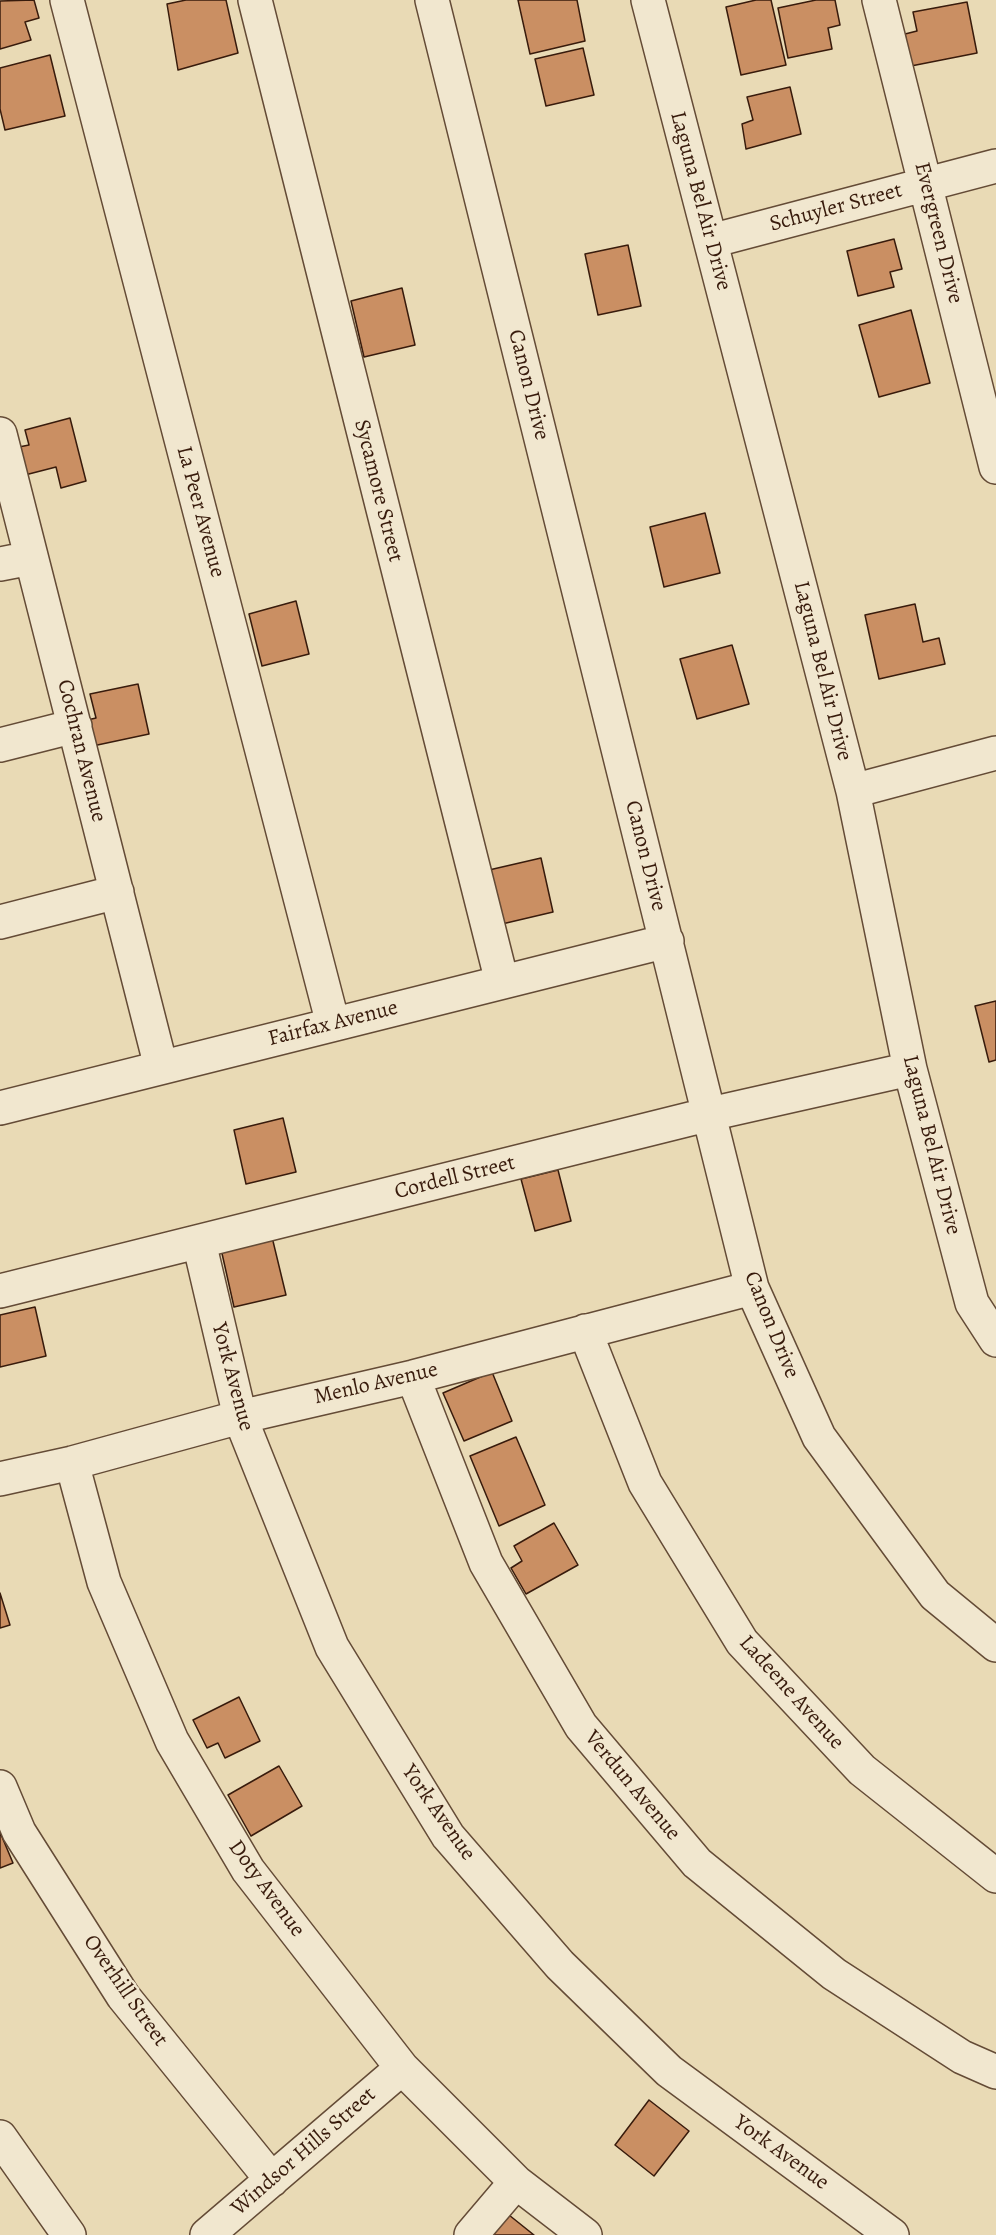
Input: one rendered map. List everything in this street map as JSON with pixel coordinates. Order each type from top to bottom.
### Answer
[{"type":"street","name":"La Peer Avenue","points":[[67,0],[333,1024]]},
{"type":"street","name":"Sycamore Street","points":[[255,0],[502,982]]},
{"type":"street","name":"Canon Drive","points":[[432,0],[752,1288],[819,1437],[935,1595],[996,1645]]},
{"type":"street","name":"Laguna Bel Air Drive","points":[[648,0],[853,791],[910,1069],[972,1303],[996,1340]]},
{"type":"street","name":"Evergreen Drive","points":[[880,0],[926,185],[982,352],[996,467]]},
{"type":"street","name":"Schuyler Street","points":[[711,241],[996,166]]},
{"type":"street","name":"Cochran Avenue","points":[[0,434],[161,1067]]},
{"type":"street","points":[[0,564],[32,558]]},
{"type":"street","points":[[0,745],[75,726]]},
{"type":"street","points":[[853,791],[996,753]]},
{"type":"street","points":[[0,922],[117,892]]},
{"type":"street","name":"Fairfax Avenue","points":[[0,1108],[667,941]]},
{"type":"street","name":"Cordell Street","points":[[0,1291],[710,1114],[910,1069]]},
{"type":"street","name":"York Avenue","points":[[199,1242],[240,1417],[332,1647],[448,1836],[560,1965],[669,2071],[892,2235]]},
{"type":"street","name":"Menlo Avenue","points":[[0,1479],[72,1463],[240,1417],[413,1377],[752,1288]]},
{"type":"street","name":"Ladeene Avenue","points":[[585,1331],[645,1483],[742,1642],[862,1770],[996,1876]]},
{"type":"street","name":"Verdun Avenue","points":[[413,1377],[486,1563],[581,1725],[604,1753],[697,1863],[834,1974],[962,2057],[996,2072]]},
{"type":"street","name":"Doty Avenue","points":[[72,1463],[104,1582],[172,1741],[248,1870],[402,2068],[516,2182],[585,2235]]},
{"type":"street","name":"Overhill Street","points":[[0,1787],[19,1832],[123,1996],[272,2180]]},
{"type":"street","name":"Windsor Hills Street","points":[[207,2235],[402,2068]]},
{"type":"street","points":[[0,2137],[69,2235]]},
{"type":"street","points":[[471,2235],[516,2182]]},
{"type":"building","points":[[34,0],[39,18],[25,22],[31,40],[0,49],[0,1]]},
{"type":"building","points":[[186,0],[226,0],[238,53],[178,70],[167,4]]},
{"type":"building","points":[[518,0],[577,0],[585,41],[530,54]]},
{"type":"building","points":[[756,0],[771,0],[786,65],[741,75],[726,7]]},
{"type":"building","points":[[816,0],[835,0],[840,25],[828,28],[832,49],[788,58],[778,8]]},
{"type":"building","points":[[967,2],[977,53],[911,66],[905,34],[917,31],[913,12]]},
{"type":"building","points":[[583,48],[594,95],[546,106],[535,59]]},
{"type":"building","points":[[50,55],[65,116],[5,130],[0,109],[0,68]]},
{"type":"building","points":[[790,87],[801,134],[746,149],[742,124],[753,120],[747,97]]},
{"type":"building","points":[[894,239],[902,269],[890,272],[894,287],[858,296],[847,251]]},
{"type":"building","points":[[628,245],[641,306],[598,315],[585,254]]},
{"type":"building","points":[[402,288],[415,345],[364,357],[351,301]]},
{"type":"building","points":[[911,310],[930,383],[879,397],[859,325]]},
{"type":"building","points":[[70,418],[86,481],[61,488],[56,467],[25,475],[19,447],[29,445],[25,430]]},
{"type":"building","points":[[705,513],[720,573],[664,587],[650,527]]},
{"type":"building","points":[[296,601],[309,654],[262,666],[249,614]]},
{"type":"building","points":[[915,604],[923,642],[939,638],[945,664],[879,679],[865,615]]},
{"type":"building","points":[[732,645],[749,704],[697,719],[680,659]]},
{"type":"building","points":[[138,684],[149,734],[88,747],[83,721],[96,718],[90,694]]},
{"type":"building","points":[[541,858],[553,912],[502,924],[489,870]]},
{"type":"building","points":[[996,1001],[996,1060],[989,1062],[975,1006]]},
{"type":"building","points":[[283,1118],[296,1172],[246,1184],[234,1130]]},
{"type":"building","points":[[558,1170],[571,1221],[535,1231],[521,1179]]},
{"type":"building","points":[[272,1237],[286,1295],[234,1307],[221,1249]]},
{"type":"building","points":[[35,1307],[46,1356],[0,1367],[0,1315]]},
{"type":"building","points":[[492,1372],[512,1421],[464,1441],[443,1393]]},
{"type":"building","points":[[516,1437],[545,1505],[499,1526],[470,1456]]},
{"type":"building","points":[[554,1523],[578,1565],[526,1594],[511,1568],[522,1561],[514,1546]]},
{"type":"building","points":[[0,1593],[10,1625],[0,1628]]},
{"type":"building","points":[[239,1697],[260,1741],[225,1758],[218,1743],[207,1748],[193,1720]]},
{"type":"building","points":[[279,1766],[302,1806],[251,1836],[228,1795]]},
{"type":"building","points":[[0,1832],[13,1863],[0,1868]]},
{"type":"building","points":[[649,2100],[689,2131],[654,2176],[615,2145]]},
{"type":"building","points":[[509,2215],[534,2235],[493,2235]]}]
